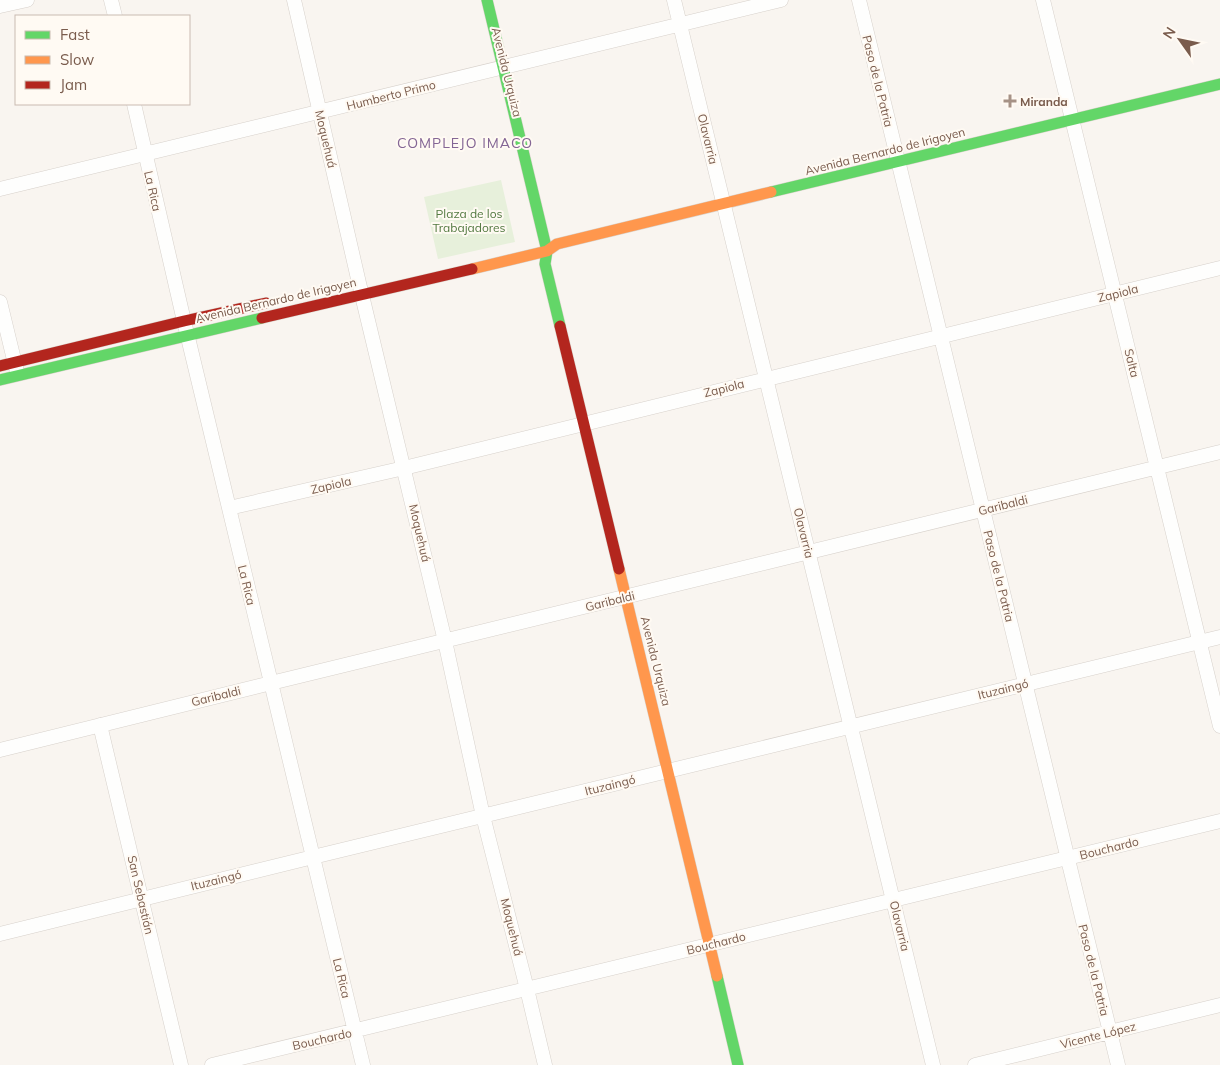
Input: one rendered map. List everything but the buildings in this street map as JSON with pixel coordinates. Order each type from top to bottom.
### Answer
[{"type":"main road","name":"Avenida Urquiza","points":[[487,0],[498,69],[738,1065]]},
{"type":"main road","name":"Avenida Urquiza","points":[[480,18],[498,69]]},
{"type":"main road","name":"Avenida Bernardo de Irigoyen","points":[[0,366],[16,369],[188,335],[360,286],[557,244],[1220,84]]},
{"type":"main road","name":"Avenida Bernardo de Irigoyen","points":[[0,380],[16,369],[184,321],[281,300]]},
{"type":"street","points":[[0,6],[27,0]]},
{"type":"street","points":[[111,0],[115,15]]},
{"type":"street","name":"Moquehuá","points":[[294,0],[445,641],[483,816],[528,989],[545,1065]]},
{"type":"street","name":"Olavarria","points":[[674,0],[933,1065]]},
{"type":"street","name":"Humberto Primo","points":[[0,190],[781,0]]},
{"type":"street","name":"Paso de la Patria","points":[[859,0],[1118,1065]]},
{"type":"street","name":"Salta","points":[[1043,0],[1220,726]]},
{"type":"street","name":"La Rica","points":[[134,105],[184,321],[363,1065]]},
{"type":"street","name":"Zapiola","points":[[229,508],[404,468],[1220,268]]},
{"type":"street","points":[[0,302],[16,369]]},
{"type":"street","name":"Garibaldi","points":[[0,750],[271,682],[1220,452]]},
{"type":"street","name":"Ituzaingó","points":[[0,934],[1220,637]]},
{"type":"street","name":"San Sebastián","points":[[100,726],[181,1065]]},
{"type":"street","name":"Bouchardo","points":[[212,1065],[1220,821]]},
{"type":"street","name":"Vicente López","points":[[975,1065],[1220,1005]]},
{"type":"green space","name":"Plaza de los Trabajadores","points":[[501,180],[515,242],[438,259],[424,197]]},
{"type":"traffic: fast","points":[[487,0],[547,251],[545,264],[560,326]]},
{"type":"traffic: fast","points":[[771,192],[1220,84]]},
{"type":"traffic: fast","points":[[0,380],[262,318]]},
{"type":"traffic: fast","points":[[717,976],[738,1065]]},
{"type":"traffic: slow","points":[[472,269],[547,251],[557,244],[771,192]]},
{"type":"traffic: slow","points":[[619,569],[717,976]]},
{"type":"traffic: jam","points":[[262,318],[472,269]]},
{"type":"traffic: jam","points":[[0,366],[266,303]]},
{"type":"traffic: jam","points":[[560,326],[619,569]]},
{"type":"place","name":"Miranda","points":[[1010,101]]},
{"type":"district","name":"COMPLEJO IMACO","points":[[465,143]]}]
